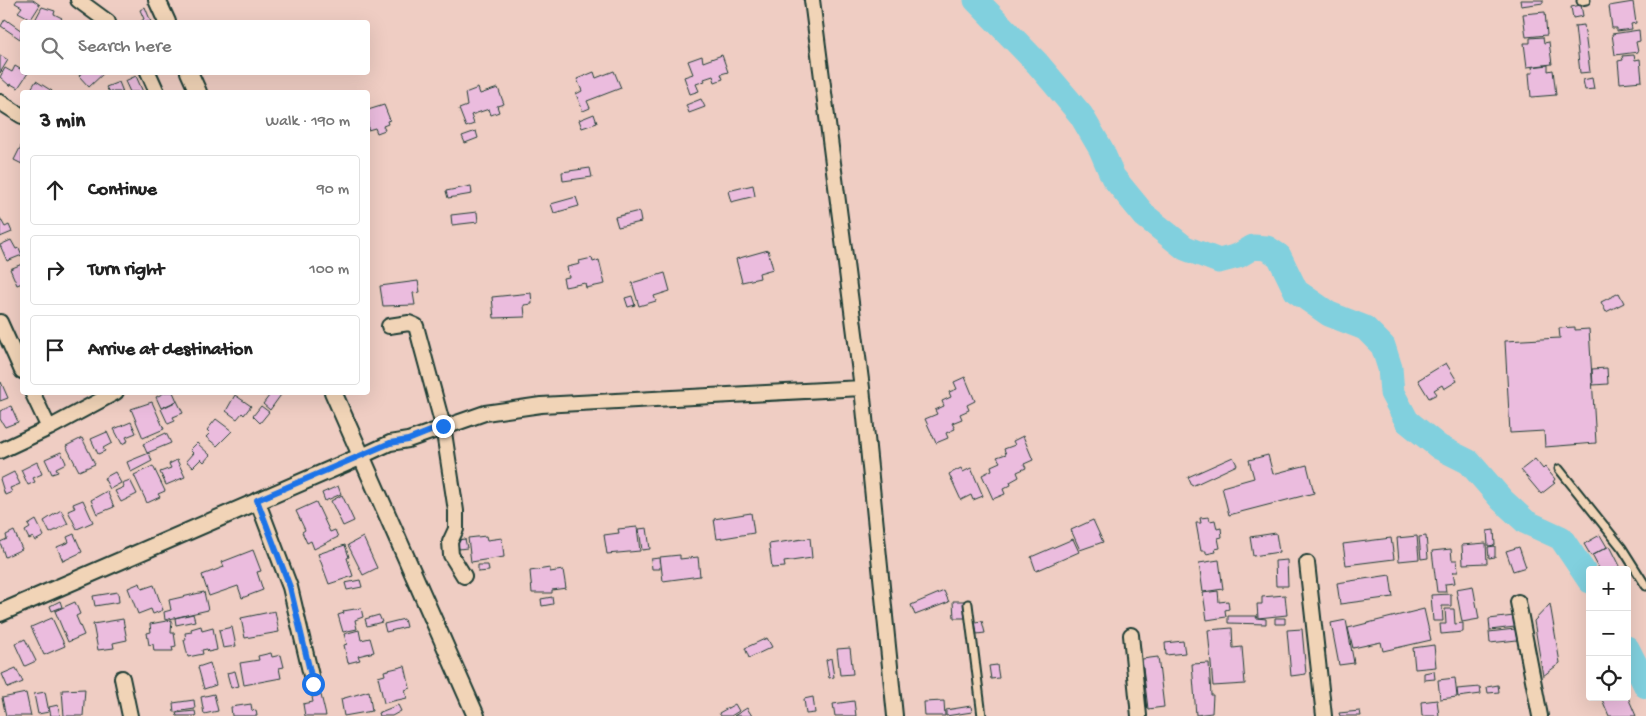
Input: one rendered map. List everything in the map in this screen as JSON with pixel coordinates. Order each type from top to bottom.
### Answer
[{"type":"street","points":[[78,0],[105,20]]},
{"type":"street","points":[[157,0],[166,20]]},
{"type":"street","points":[[812,0],[862,388],[895,716]]},
{"type":"street","points":[[149,75],[156,90]]},
{"type":"street","points":[[190,75],[197,90]]},
{"type":"street","points":[[0,102],[20,115]]},
{"type":"street","points":[[0,322],[20,367]]},
{"type":"street","points":[[389,326],[409,323],[416,326],[443,426],[456,510],[456,529],[450,542],[451,555],[464,576]]},
{"type":"street","points":[[0,613],[390,443],[408,440],[443,426],[485,413],[541,405],[862,388]]},
{"type":"street","points":[[33,395],[49,428]]},
{"type":"street","points":[[0,451],[49,428],[110,395]]},
{"type":"street","points":[[335,395],[476,716]]},
{"type":"street","points":[[257,500],[290,587],[313,684]]},
{"type":"street","points":[[1307,563],[1324,716]]},
{"type":"street","points":[[1518,602],[1540,716]]},
{"type":"street","points":[[1132,635],[1139,716]]},
{"type":"street","points":[[122,678],[130,716]]},
{"type":"lane","points":[[1559,469],[1622,548],[1646,586]]},
{"type":"lane","points":[[968,604],[982,716]]},
{"type":"building","points":[[17,0],[33,0],[40,5],[31,19],[18,12],[22,7],[15,3]]},
{"type":"building","points":[[1520,0],[1543,0],[1543,3],[1521,6]]},
{"type":"building","points":[[1633,2],[1636,23],[1631,24],[1632,29],[1617,31],[1617,28],[1612,28],[1609,6]]},
{"type":"building","points":[[1581,5],[1583,16],[1573,18],[1571,7]]},
{"type":"building","points":[[42,7],[55,11],[54,14],[62,18],[60,20],[35,20]]},
{"type":"building","points":[[145,7],[150,20],[143,20],[144,19],[140,10]]},
{"type":"building","points":[[1545,12],[1547,35],[1526,37],[1523,14]]},
{"type":"building","points":[[5,19],[20,30],[20,39],[1,26]]},
{"type":"building","points":[[1584,25],[1590,72],[1580,73],[1575,26]]},
{"type":"building","points":[[1639,30],[1640,41],[1636,42],[1638,52],[1615,55],[1612,34]]},
{"type":"building","points":[[1543,37],[1544,43],[1549,42],[1552,64],[1527,67],[1524,43],[1530,43],[1530,38]]},
{"type":"building","points":[[0,55],[8,60],[0,73]]},
{"type":"building","points":[[722,55],[728,72],[721,74],[723,79],[715,82],[713,76],[704,79],[705,81],[696,84],[699,91],[690,94],[684,77],[693,74],[688,61],[702,56],[703,62]]},
{"type":"building","points":[[1634,55],[1635,60],[1640,59],[1642,81],[1620,83],[1618,61],[1623,60],[1622,56]]},
{"type":"building","points":[[1548,65],[1548,71],[1553,70],[1556,95],[1531,97],[1529,73],[1533,73],[1532,67]]},
{"type":"building","points":[[15,66],[20,69],[20,75],[27,75],[18,88],[11,84],[10,86],[0,77],[5,68],[12,72]]},
{"type":"building","points":[[614,71],[621,88],[587,101],[590,108],[583,111],[576,94],[582,91],[577,79],[594,72],[596,78]]},
{"type":"building","points":[[80,75],[102,75],[89,87]]},
{"type":"building","points":[[136,76],[142,90],[129,90],[125,81]]},
{"type":"building","points":[[1592,78],[1594,89],[1585,90],[1583,80]]},
{"type":"building","points":[[36,81],[50,90],[30,90]]},
{"type":"building","points":[[119,82],[122,90],[108,90],[106,87]]},
{"type":"building","points":[[478,88],[480,94],[498,88],[504,104],[497,106],[499,112],[491,115],[489,109],[471,115],[474,124],[466,127],[459,109],[467,106],[465,93]]},
{"type":"building","points":[[701,99],[705,107],[689,113],[686,105]]},
{"type":"building","points":[[384,105],[390,120],[387,121],[388,124],[383,126],[385,130],[377,133],[375,128],[370,129],[370,109]]},
{"type":"building","points":[[594,114],[597,123],[582,128],[579,120]]},
{"type":"building","points":[[476,131],[478,138],[465,143],[462,136]]},
{"type":"building","points":[[20,148],[20,163],[14,160]]},
{"type":"building","points":[[590,168],[592,177],[563,181],[562,172]]},
{"type":"building","points":[[753,185],[755,196],[731,202],[728,191]]},
{"type":"building","points":[[471,186],[472,194],[448,198],[446,191]]},
{"type":"building","points":[[576,197],[579,206],[554,213],[551,204]]},
{"type":"building","points":[[639,211],[641,222],[618,227],[615,217]]},
{"type":"building","points":[[477,212],[478,222],[452,225],[451,215]]},
{"type":"building","points":[[0,218],[5,227],[9,225],[12,232],[0,237]]},
{"type":"building","points":[[11,240],[16,249],[19,248],[20,256],[7,261],[0,245]]},
{"type":"building","points":[[768,250],[773,269],[759,273],[760,278],[742,282],[736,259]]},
{"type":"building","points":[[592,258],[593,262],[599,260],[605,284],[586,288],[585,283],[565,287],[563,278],[569,277],[567,267],[580,264],[579,261]]},
{"type":"building","points":[[20,265],[20,284],[17,285],[10,269]]},
{"type":"building","points":[[665,273],[670,291],[654,296],[656,301],[639,306],[632,283]]},
{"type":"building","points":[[418,281],[420,292],[413,293],[415,305],[383,306],[380,286]]},
{"type":"building","points":[[531,293],[532,304],[524,305],[525,317],[494,318],[492,297]]},
{"type":"building","points":[[1619,293],[1624,303],[1606,312],[1601,302]]},
{"type":"building","points":[[632,296],[635,305],[628,307],[625,298]]},
{"type":"building","points":[[1575,327],[1575,330],[1589,329],[1596,443],[1545,447],[1544,431],[1510,433],[1505,341],[1560,338],[1559,328]]},
{"type":"building","points":[[1446,363],[1457,381],[1444,389],[1442,385],[1434,390],[1437,394],[1429,398],[1418,380]]},
{"type":"building","points":[[1607,368],[1608,384],[1593,385],[1592,369]]},
{"type":"building","points":[[965,377],[975,401],[967,405],[969,410],[960,414],[962,419],[952,423],[955,429],[946,433],[948,438],[936,443],[925,419],[937,414],[935,410],[944,406],[942,401],[951,397],[949,392],[957,389],[954,382]]},
{"type":"building","points":[[0,383],[8,398],[0,401]]},
{"type":"building","points":[[160,395],[174,395],[177,401],[161,408],[156,397]]},
{"type":"building","points":[[235,395],[251,406],[244,415],[242,413],[237,419],[226,411]]},
{"type":"building","points":[[270,395],[281,395],[270,410],[263,404]]},
{"type":"building","points":[[177,401],[183,413],[173,417],[175,421],[168,424],[161,409]]},
{"type":"building","points":[[152,402],[164,429],[143,438],[131,409]]},
{"type":"building","points":[[11,406],[18,422],[5,427],[0,419],[0,411]]},
{"type":"building","points":[[261,406],[269,412],[260,423],[253,416]]},
{"type":"building","points":[[216,419],[232,431],[217,446],[206,437],[210,433],[207,430]]},
{"type":"building","points":[[131,422],[136,433],[126,437],[128,441],[122,444],[114,429]]},
{"type":"building","points":[[107,432],[112,443],[103,448],[105,451],[98,454],[91,439]]},
{"type":"building","points":[[166,433],[171,443],[147,453],[143,444]]},
{"type":"building","points":[[1023,436],[1033,460],[1024,464],[1026,468],[1017,472],[1019,477],[1010,482],[1011,485],[1003,489],[1005,494],[993,499],[982,475],[992,470],[991,466],[1000,462],[997,457],[1006,454],[1004,449],[1015,445],[1013,441]]},
{"type":"building","points":[[82,438],[95,464],[79,471],[66,446]]},
{"type":"building","points":[[197,443],[210,455],[204,462],[201,459],[193,467],[186,461],[193,453],[190,450]]},
{"type":"building","points":[[61,452],[66,463],[56,468],[58,472],[52,474],[45,459]]},
{"type":"building","points":[[149,453],[152,461],[131,472],[127,462]]},
{"type":"building","points":[[1268,455],[1273,474],[1307,465],[1314,493],[1229,515],[1222,487],[1254,478],[1249,460]]},
{"type":"building","points":[[1233,457],[1237,465],[1192,486],[1188,477]]},
{"type":"building","points":[[1535,459],[1555,479],[1553,482],[1555,483],[1541,494],[1521,470]]},
{"type":"building","points":[[177,460],[185,477],[166,485],[160,472],[171,468],[169,464]]},
{"type":"building","points":[[37,462],[42,474],[33,478],[35,482],[28,485],[21,470]]},
{"type":"building","points":[[153,466],[165,491],[158,494],[160,497],[147,503],[134,475]]},
{"type":"building","points":[[961,468],[963,472],[971,468],[983,496],[973,500],[971,495],[961,500],[949,474]]},
{"type":"building","points":[[14,472],[20,484],[10,488],[12,492],[5,495],[0,479]]},
{"type":"building","points":[[115,472],[121,483],[110,489],[104,478]]},
{"type":"building","points":[[130,480],[137,494],[121,502],[115,491],[124,487],[122,483]]},
{"type":"building","points":[[338,486],[341,494],[325,501],[322,493]]},
{"type":"building","points":[[107,491],[114,507],[97,514],[91,500]]},
{"type":"building","points":[[342,495],[354,521],[343,526],[331,501]]},
{"type":"building","points":[[83,500],[93,522],[77,529],[68,511],[75,508],[73,504]]},
{"type":"building","points":[[316,502],[330,532],[335,530],[338,537],[314,549],[311,541],[307,543],[302,532],[305,530],[296,511]]},
{"type":"building","points":[[61,510],[68,524],[50,533],[44,521]]},
{"type":"building","points":[[751,513],[754,533],[717,539],[714,519]]},
{"type":"building","points":[[1209,517],[1210,521],[1215,520],[1217,529],[1221,528],[1222,537],[1218,538],[1220,548],[1215,549],[1216,552],[1206,554],[1206,551],[1201,551],[1196,523],[1201,523],[1200,518]]},
{"type":"building","points":[[36,520],[44,536],[35,541],[33,537],[29,539],[25,531],[30,528],[28,525]]},
{"type":"building","points":[[1093,520],[1103,542],[1080,550],[1071,530]]},
{"type":"building","points":[[637,527],[640,551],[607,554],[604,535],[619,533],[618,529]]},
{"type":"building","points":[[647,528],[650,549],[642,550],[639,529]]},
{"type":"building","points":[[1494,530],[1495,545],[1488,546],[1487,531]]},
{"type":"building","points":[[14,531],[22,549],[5,557],[0,542],[7,539],[6,535]]},
{"type":"building","points":[[1276,533],[1279,552],[1253,556],[1250,537]]},
{"type":"building","points":[[74,534],[82,552],[63,561],[57,547],[69,542],[67,537]]},
{"type":"building","points":[[1600,535],[1607,547],[1591,556],[1584,544]]},
{"type":"building","points":[[486,536],[487,540],[502,538],[504,557],[471,562],[468,538]]},
{"type":"building","points":[[1417,536],[1419,559],[1399,561],[1397,538]]},
{"type":"building","points":[[1426,536],[1428,558],[1421,559],[1419,537]]},
{"type":"building","points":[[363,537],[377,568],[363,575],[348,545]]},
{"type":"building","points":[[810,538],[812,558],[784,562],[785,567],[772,568],[769,544]]},
{"type":"building","points":[[1391,538],[1394,559],[1346,565],[1343,544]]},
{"type":"building","points":[[465,539],[467,548],[459,549],[457,540]]},
{"type":"building","points":[[1073,539],[1079,552],[1036,571],[1031,557]]},
{"type":"building","points":[[1486,543],[1487,563],[1463,564],[1462,545]]},
{"type":"building","points":[[345,545],[353,576],[329,584],[318,554]]},
{"type":"building","points":[[1495,546],[1495,557],[1489,558],[1488,547]]},
{"type":"building","points":[[1610,546],[1620,566],[1598,566],[1592,555]]},
{"type":"building","points":[[1519,547],[1526,567],[1513,571],[1506,551]]},
{"type":"building","points":[[1451,549],[1452,560],[1457,560],[1458,572],[1453,572],[1455,583],[1445,584],[1446,592],[1437,592],[1432,551]]},
{"type":"building","points":[[253,550],[261,571],[257,572],[263,590],[242,598],[238,586],[209,596],[202,575],[224,567],[222,562]]},
{"type":"building","points":[[680,555],[680,559],[698,557],[700,576],[663,581],[660,557]]},
{"type":"building","points":[[659,558],[660,569],[652,569],[651,559]]},
{"type":"building","points":[[1219,560],[1223,589],[1203,592],[1199,563]]},
{"type":"building","points":[[1287,560],[1288,586],[1276,586],[1275,561]]},
{"type":"building","points":[[478,565],[488,565],[489,571],[478,572]]},
{"type":"building","points":[[550,568],[550,572],[563,570],[566,588],[552,590],[552,593],[532,593],[530,571]]},
{"type":"building","points":[[1390,575],[1393,597],[1340,604],[1337,583]]},
{"type":"building","points":[[360,580],[362,587],[347,590],[345,583]]},
{"type":"building","points":[[140,583],[142,589],[154,585],[163,610],[153,614],[151,609],[138,614],[128,588]]},
{"type":"building","points":[[1473,586],[1479,619],[1462,622],[1456,589]]},
{"type":"building","points":[[944,591],[949,602],[915,615],[911,605]]},
{"type":"building","points":[[1218,591],[1219,602],[1228,601],[1229,609],[1225,610],[1226,617],[1207,620],[1203,593]]},
{"type":"building","points":[[118,592],[119,602],[95,606],[93,596]]},
{"type":"building","points":[[204,592],[208,610],[165,620],[164,612],[171,610],[169,600]]},
{"type":"building","points":[[1451,594],[1451,606],[1442,606],[1443,621],[1433,621],[1431,595]]},
{"type":"building","points":[[1285,595],[1287,615],[1258,618],[1257,604],[1262,604],[1262,597]]},
{"type":"building","points":[[552,597],[553,604],[542,606],[541,599]]},
{"type":"building","points":[[60,601],[62,607],[52,611],[50,606]]},
{"type":"building","points":[[953,601],[965,601],[966,618],[954,618]]},
{"type":"building","points":[[75,602],[80,614],[76,616],[84,635],[68,642],[55,611]]},
{"type":"building","points":[[1550,604],[1560,663],[1543,676],[1534,621]]},
{"type":"building","points":[[361,608],[363,617],[355,620],[357,629],[343,632],[338,615],[344,613],[343,611]]},
{"type":"building","points":[[1424,609],[1431,640],[1383,651],[1381,642],[1353,648],[1348,628]]},
{"type":"building","points":[[1445,609],[1454,609],[1455,624],[1463,623],[1463,632],[1441,634],[1440,624],[1446,624]]},
{"type":"building","points":[[275,611],[279,632],[245,638],[241,618]]},
{"type":"building","points":[[193,614],[195,621],[176,625],[175,618]]},
{"type":"building","points":[[379,615],[382,622],[367,626],[365,619]]},
{"type":"building","points":[[1228,616],[1257,616],[1256,618],[1266,619],[1266,624],[1228,623]]},
{"type":"building","points":[[1514,616],[1515,627],[1490,630],[1489,619]]},
{"type":"building","points":[[52,618],[65,646],[44,655],[31,627]]},
{"type":"building","points":[[1275,618],[1285,618],[1285,624],[1275,624]]},
{"type":"building","points":[[123,619],[127,640],[113,643],[114,648],[98,650],[93,624]]},
{"type":"building","points":[[404,619],[406,627],[386,632],[384,624]]},
{"type":"building","points":[[172,620],[171,633],[174,633],[176,646],[172,647],[173,651],[154,651],[153,644],[149,645],[147,633],[151,632],[150,624]]},
{"type":"building","points":[[1346,620],[1354,663],[1339,665],[1331,623]]},
{"type":"building","points":[[982,621],[985,633],[977,634],[975,622]]},
{"type":"building","points":[[201,626],[202,631],[213,628],[217,650],[208,652],[207,649],[202,650],[203,654],[188,657],[184,640],[186,640],[185,633],[192,632],[191,629]]},
{"type":"building","points":[[232,627],[236,646],[223,648],[219,630]]},
{"type":"building","points":[[1232,628],[1233,648],[1242,647],[1245,684],[1213,686],[1208,630]]},
{"type":"building","points":[[1302,629],[1306,674],[1291,676],[1287,630]]},
{"type":"building","points":[[1515,629],[1517,640],[1490,643],[1489,632]]},
{"type":"building","points":[[359,630],[361,640],[370,638],[374,652],[358,656],[360,660],[348,663],[344,645],[347,644],[344,634]]},
{"type":"building","points":[[767,638],[772,647],[749,658],[745,648]]},
{"type":"building","points":[[25,639],[36,661],[25,666],[15,644]]},
{"type":"building","points":[[1183,641],[1185,653],[1166,655],[1165,643]]},
{"type":"building","points":[[1434,645],[1436,667],[1415,669],[1413,648]]},
{"type":"building","points":[[850,648],[853,674],[840,675],[837,649]]},
{"type":"building","points":[[271,653],[272,657],[281,655],[284,667],[279,668],[281,678],[244,685],[240,663],[259,660],[258,656]]},
{"type":"building","points":[[1158,657],[1164,707],[1148,709],[1142,659]]},
{"type":"building","points":[[831,658],[834,677],[829,678],[826,660]]},
{"type":"building","points":[[210,663],[216,685],[204,689],[198,667]]},
{"type":"building","points":[[1209,663],[1211,695],[1213,695],[1212,713],[1196,715],[1192,664]]},
{"type":"building","points":[[997,665],[999,678],[991,679],[989,666]]},
{"type":"building","points":[[405,666],[410,688],[405,690],[407,698],[384,703],[378,677],[385,675],[384,671]]},
{"type":"building","points":[[16,668],[23,682],[8,688],[2,674]]},
{"type":"building","points":[[235,671],[239,686],[231,688],[227,673]]},
{"type":"building","points":[[1434,671],[1435,679],[1424,680],[1424,673]]},
{"type":"building","points":[[1455,678],[1457,697],[1440,699],[1438,680]]},
{"type":"building","points":[[1498,685],[1499,692],[1488,693],[1487,687]]},
{"type":"building","points":[[1480,687],[1481,694],[1458,697],[1457,689]]},
{"type":"building","points":[[85,689],[83,716],[64,716],[62,690]]},
{"type":"building","points":[[369,691],[372,711],[344,716],[341,699]]},
{"type":"building","points":[[45,692],[49,712],[38,714],[34,694]]},
{"type":"building","points":[[26,693],[31,716],[6,716],[2,698]]},
{"type":"building","points":[[214,694],[218,711],[204,714],[201,697]]},
{"type":"building","points":[[321,695],[326,716],[305,716],[303,704],[313,702],[312,697]]},
{"type":"building","points":[[813,697],[815,713],[806,714],[804,699]]},
{"type":"building","points":[[194,700],[195,709],[174,712],[173,703]]},
{"type":"building","points":[[1437,700],[1439,716],[1422,716],[1421,702]]},
{"type":"building","points":[[854,701],[856,716],[835,716],[833,704]]},
{"type":"building","points":[[944,701],[945,716],[925,716],[924,702]]},
{"type":"building","points":[[1603,701],[1630,701],[1636,716],[1609,716]]},
{"type":"building","points":[[251,704],[252,711],[256,710],[257,716],[232,716],[231,707]]},
{"type":"building","points":[[735,704],[739,711],[731,716],[721,716],[719,713]]},
{"type":"building","points":[[58,705],[60,716],[51,716],[49,707]]},
{"type":"building","points":[[398,705],[401,711],[392,716],[379,716],[378,713]]},
{"type":"building","points":[[971,706],[972,712],[946,716],[946,710]]},
{"type":"building","points":[[747,708],[752,716],[734,716]]},
{"type":"building","points":[[195,711],[196,716],[177,716],[176,713]]},
{"type":"building","points":[[1360,711],[1361,716],[1340,716],[1339,713]]},
{"type":"waterway","points":[[976,0],[1037,63],[1081,115],[1101,149],[1113,177],[1145,216],[1185,248],[1219,261],[1238,256],[1253,247],[1267,248],[1279,256],[1296,291],[1329,314],[1365,328],[1383,346],[1390,368],[1392,393],[1407,421],[1439,447],[1469,462],[1502,500],[1526,522],[1561,538],[1586,575]]},
{"type":"waterway","points":[[1631,656],[1646,686]]},
{"type":"route","points":[[313,684],[290,587],[257,500],[390,443],[408,440],[443,426]]}]
